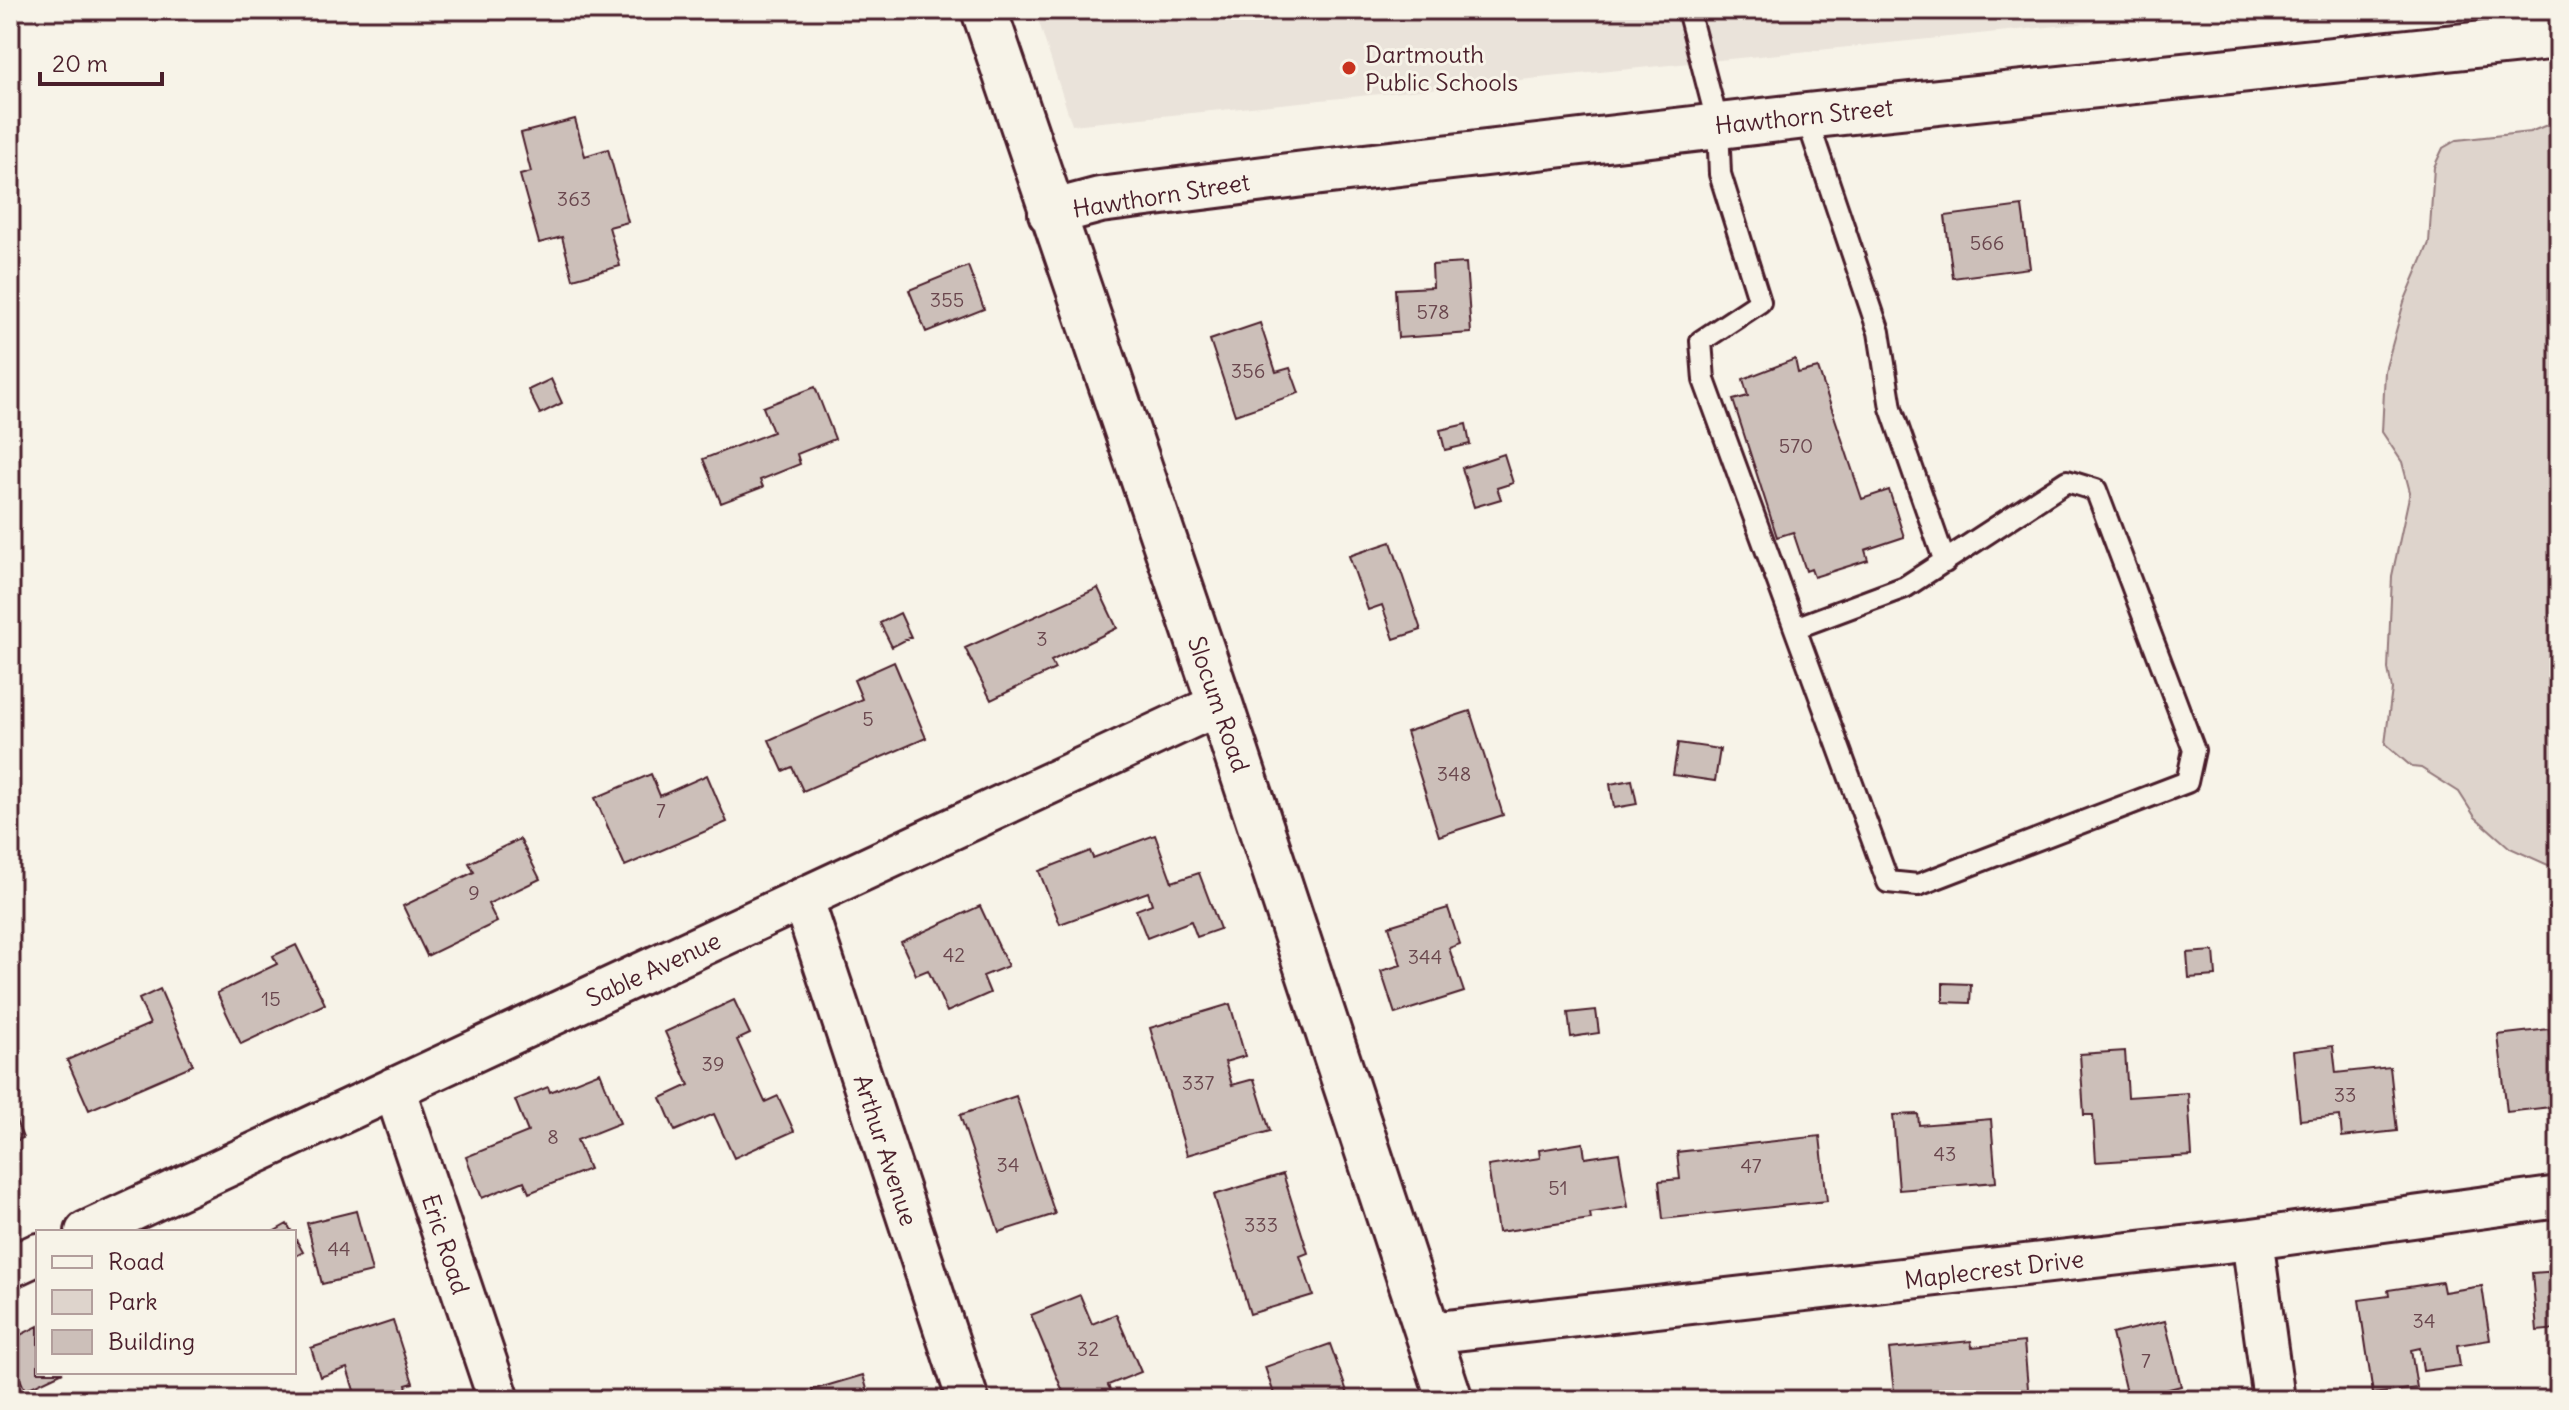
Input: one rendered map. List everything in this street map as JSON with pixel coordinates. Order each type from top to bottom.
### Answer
[{"type":"main road","name":"Slocum Road","points":[[984,10],[1220,704],[1450,1400]]},
{"type":"main road","name":"Hawthorn Street","points":[[1051,213],[1100,200],[1718,125],[2559,36]]},
{"type":"street","name":"Sable Avenue","points":[[90,1230],[1220,704]]},
{"type":"street","name":"Arthur Avenue","points":[[803,900],[968,1400]]},
{"type":"street","name":"Eric Road","points":[[394,1088],[499,1400]]},
{"type":"street","name":"Maplecrest Drive","points":[[1429,1333],[2252,1239],[2559,1197]]},
{"type":"street","points":[[2252,1239],[2274,1400]]},
{"type":"street","points":[[10,1267],[36,1255]]},
{"type":"lane","points":[[1688,10],[1718,125],[1720,174],[1760,302],[1701,341],[1704,380],[1888,882],[1918,885],[2187,782],[2194,750],[2096,490],[2067,481],[1905,587],[1795,628]]},
{"type":"lane","points":[[1806,116],[1879,332],[1891,408],[1945,562]]},
{"type":"shaded area","name":"Dartmouth Public Schools","points":[[1035,10],[2218,10],[1072,125]]},
{"type":"green space","points":[[2559,120],[2559,864],[2548,865],[2510,848],[2475,817],[2459,792],[2421,768],[2412,767],[2385,744],[2392,689],[2388,669],[2392,576],[2410,492],[2402,462],[2382,432],[2385,371],[2404,302],[2429,243],[2434,167],[2443,148],[2457,140],[2530,132]]},
{"type":"building","points":[[575,119],[585,156],[608,149],[628,222],[609,227],[620,266],[573,279],[562,237],[539,243],[520,175],[531,172],[521,133]]},
{"type":"building","points":[[2022,206],[2030,268],[1953,278],[1945,216]]},
{"type":"building","points":[[1466,263],[1471,333],[1398,338],[1395,289],[1433,287],[1432,265]]},
{"type":"building","points":[[968,266],[984,309],[926,332],[909,290]]},
{"type":"building","points":[[1260,323],[1276,372],[1290,368],[1299,393],[1235,415],[1210,340]]},
{"type":"building","points":[[1795,359],[1798,373],[1818,368],[1862,499],[1889,490],[1904,537],[1865,550],[1868,560],[1814,577],[1811,569],[1806,571],[1793,532],[1777,537],[1733,400],[1748,396],[1743,379]]},
{"type":"building","points":[[551,379],[562,403],[540,414],[528,390]]},
{"type":"building","points":[[815,387],[835,439],[797,454],[800,464],[760,480],[763,487],[721,503],[703,459],[773,432],[763,407]]},
{"type":"building","points":[[1466,424],[1470,444],[1445,450],[1440,430]]},
{"type":"building","points":[[1504,454],[1513,483],[1497,488],[1501,499],[1474,507],[1462,468]]},
{"type":"building","points":[[1391,542],[1421,630],[1394,639],[1382,605],[1368,610],[1349,556]]},
{"type":"building","points":[[1098,588],[1117,628],[1051,661],[1055,669],[991,700],[965,648]]},
{"type":"building","points":[[900,613],[911,637],[892,647],[880,623]]},
{"type":"building","points":[[894,662],[926,738],[803,791],[792,767],[783,771],[769,740],[862,699],[854,680]]},
{"type":"building","points":[[1470,711],[1503,815],[1439,836],[1406,732]]},
{"type":"building","points":[[1678,743],[1720,749],[1715,781],[1673,775]]},
{"type":"building","points":[[651,774],[660,796],[707,775],[727,822],[625,866],[595,798]]},
{"type":"building","points":[[1632,780],[1637,804],[1614,808],[1610,784]]},
{"type":"building","points":[[1155,835],[1172,882],[1199,873],[1220,929],[1197,937],[1191,921],[1147,938],[1136,910],[1152,904],[1148,892],[1060,924],[1039,871],[1090,851],[1093,858]]},
{"type":"building","points":[[520,839],[540,879],[488,904],[497,922],[427,956],[403,906],[474,872],[469,863]]},
{"type":"building","points":[[980,906],[1008,966],[983,976],[990,993],[947,1012],[928,970],[916,975],[901,942]]},
{"type":"building","points":[[1448,908],[1460,944],[1449,948],[1464,992],[1395,1014],[1381,971],[1401,965],[1389,926]]},
{"type":"building","points":[[296,945],[325,1004],[241,1044],[217,993],[277,964],[273,956]]},
{"type":"building","points":[[2214,951],[2216,976],[2189,978],[2187,953]]},
{"type":"building","points":[[1943,983],[1971,984],[1970,1003],[1943,1002]]},
{"type":"building","points":[[160,989],[193,1065],[89,1110],[67,1060],[150,1024],[139,999]]},
{"type":"building","points":[[734,1000],[750,1034],[737,1040],[765,1102],[778,1096],[794,1131],[734,1158],[714,1114],[675,1131],[661,1098],[689,1085],[665,1032]]},
{"type":"building","points":[[1230,1004],[1245,1056],[1225,1062],[1232,1085],[1254,1079],[1270,1131],[1187,1155],[1150,1028]]},
{"type":"building","points":[[1596,1010],[1599,1033],[1571,1037],[1568,1013]]},
{"type":"building","points":[[2549,1029],[2551,1045],[2559,1044],[2559,1106],[2507,1112],[2498,1035]]},
{"type":"building","points":[[2333,1046],[2336,1073],[2390,1067],[2397,1131],[2342,1137],[2340,1116],[2300,1120],[2293,1051]]},
{"type":"building","points":[[2125,1051],[2128,1097],[2188,1093],[2192,1156],[2096,1162],[2093,1115],[2084,1115],[2080,1054]]},
{"type":"building","points":[[600,1072],[620,1123],[577,1140],[589,1169],[529,1193],[524,1181],[482,1198],[466,1157],[528,1132],[515,1100],[548,1087],[550,1092]]},
{"type":"building","points":[[1016,1096],[1055,1214],[999,1232],[960,1115]]},
{"type":"building","points":[[10,1106],[23,1138],[10,1143]]},
{"type":"building","points":[[1918,1114],[1919,1125],[1991,1119],[1996,1182],[1899,1190],[1893,1115]]},
{"type":"building","points":[[1820,1136],[1827,1201],[1663,1219],[1659,1181],[1680,1179],[1677,1152]]},
{"type":"building","points":[[1583,1143],[1585,1158],[1619,1153],[1628,1207],[1590,1213],[1591,1219],[1498,1232],[1488,1166],[1540,1158],[1539,1150]]},
{"type":"building","points":[[1283,1174],[1308,1253],[1300,1256],[1313,1295],[1250,1314],[1214,1195]]},
{"type":"building","points":[[356,1211],[372,1272],[322,1284],[307,1223]]},
{"type":"building","points":[[287,1224],[291,1230],[276,1230]]},
{"type":"building","points":[[296,1240],[303,1252],[296,1256]]},
{"type":"building","points":[[2559,1271],[2559,1329],[2537,1331],[2532,1273]]},
{"type":"building","points":[[2442,1282],[2444,1292],[2482,1286],[2490,1340],[2457,1345],[2460,1366],[2423,1371],[2420,1348],[2411,1350],[2417,1388],[2373,1394],[2359,1300],[2389,1296],[2388,1290]]},
{"type":"building","points":[[1080,1295],[1092,1324],[1116,1314],[1141,1372],[1108,1385],[1115,1400],[1078,1400],[1076,1395],[1066,1399],[1031,1315]]},
{"type":"building","points":[[393,1321],[413,1383],[406,1385],[410,1400],[357,1400],[347,1368],[320,1377],[311,1348]]},
{"type":"building","points":[[2165,1321],[2181,1386],[2153,1393],[2154,1400],[2135,1400],[2134,1395],[2127,1397],[2112,1334]]},
{"type":"building","points":[[36,1327],[36,1374],[59,1374],[25,1390],[10,1357],[10,1340]]},
{"type":"building","points":[[1971,1341],[1972,1347],[2024,1342],[2029,1400],[1895,1400],[1889,1349]]},
{"type":"building","points":[[1330,1344],[1350,1400],[1276,1400],[1265,1367]]},
{"type":"building","points":[[863,1375],[870,1400],[814,1400],[812,1390]]},
{"type":"building","points":[[642,1392],[644,1400],[615,1400]]},
{"type":"place","name":"Dartmouth Public Schools","points":[[1349,68]]}]
